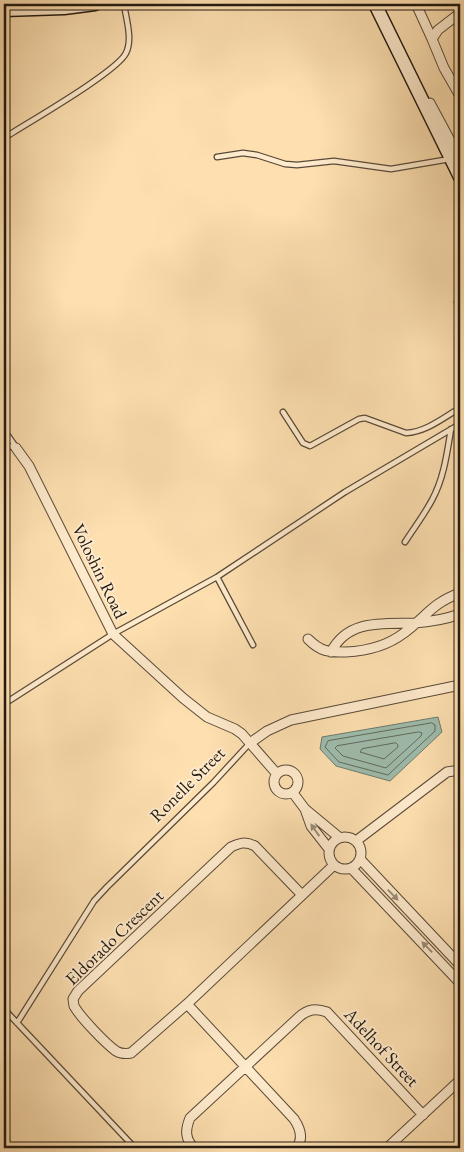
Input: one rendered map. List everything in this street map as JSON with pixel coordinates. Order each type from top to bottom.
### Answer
[{"type":"street","points":[[4,10],[64,8],[95,4]]},
{"type":"street","points":[[375,4],[456,159],[460,177]]},
{"type":"street","points":[[416,4],[444,68],[460,96]]},
{"type":"street","points":[[432,39],[438,30],[460,13]]},
{"type":"street","name":"Voloshin Road","points":[[16,448],[29,466],[113,634],[183,698],[207,717],[235,729],[250,742],[277,774]]},
{"type":"street","points":[[308,639],[317,648],[331,652],[358,651],[382,645],[405,633],[436,604],[460,593]]},
{"type":"street","points":[[331,652],[341,636],[362,627],[382,623],[415,623],[460,614]]},
{"type":"street","name":"Ronelle Street","points":[[250,742],[267,731],[291,720],[460,685]]},
{"type":"street","points":[[288,770],[295,773],[299,783],[293,793],[283,794],[276,790],[274,782],[277,774],[288,770]]},
{"type":"street","points":[[356,841],[447,772],[460,770]]},
{"type":"street","points":[[293,793],[305,809],[340,838]]},
{"type":"street","points":[[305,809],[311,826],[330,849]]},
{"type":"street","points":[[349,837],[356,841],[361,848],[360,859],[351,868],[344,869],[334,865],[329,856],[334,842],[340,838],[349,837]]},
{"type":"street","name":"Eldorado Crescent","points":[[302,895],[255,846],[247,842],[239,843],[231,847],[78,991],[73,999],[74,1006],[117,1052],[131,1053],[187,1004],[334,865]]},
{"type":"street","points":[[360,859],[460,965]]},
{"type":"street","points":[[351,868],[460,983]]},
{"type":"street","points":[[187,1004],[299,1127],[301,1137],[299,1146],[296,1148]]},
{"type":"street","name":"Adelhof Street","points":[[245,1067],[304,1012],[312,1009],[320,1010],[327,1012],[423,1115]]},
{"type":"street","points":[[194,1148],[188,1142],[186,1134],[186,1126],[190,1118],[245,1067]]},
{"type":"street","points":[[387,1148],[460,1080]]},
{"type":"lane","points":[[4,138],[101,76],[123,58],[129,40],[124,4]]},
{"type":"lane","points":[[217,157],[243,153],[257,155],[285,164],[297,165],[334,161],[390,169],[456,159]]},
{"type":"lane","points":[[460,296],[457,302],[460,309]]},
{"type":"lane","points":[[283,412],[304,443],[310,446],[359,419],[370,419],[406,433],[411,433],[421,431],[460,408]]},
{"type":"lane","points":[[4,704],[113,634],[217,577],[345,492],[460,424]]},
{"type":"lane","points":[[405,542],[426,511],[436,491],[446,462],[451,429]]},
{"type":"lane","points":[[4,430],[16,448]]},
{"type":"lane","points":[[4,444],[16,448]]},
{"type":"lane","points":[[217,577],[254,645]]},
{"type":"lane","name":"Ronelle Street","points":[[17,1023],[94,902],[107,886],[213,783],[250,742]]},
{"type":"lane","points":[[4,1009],[135,1148]]},
{"type":"lane","points":[[124,1148],[129,1142]]},
{"type":"water","points":[[438,717],[442,732],[390,781],[336,766],[320,749],[322,737]]}]
